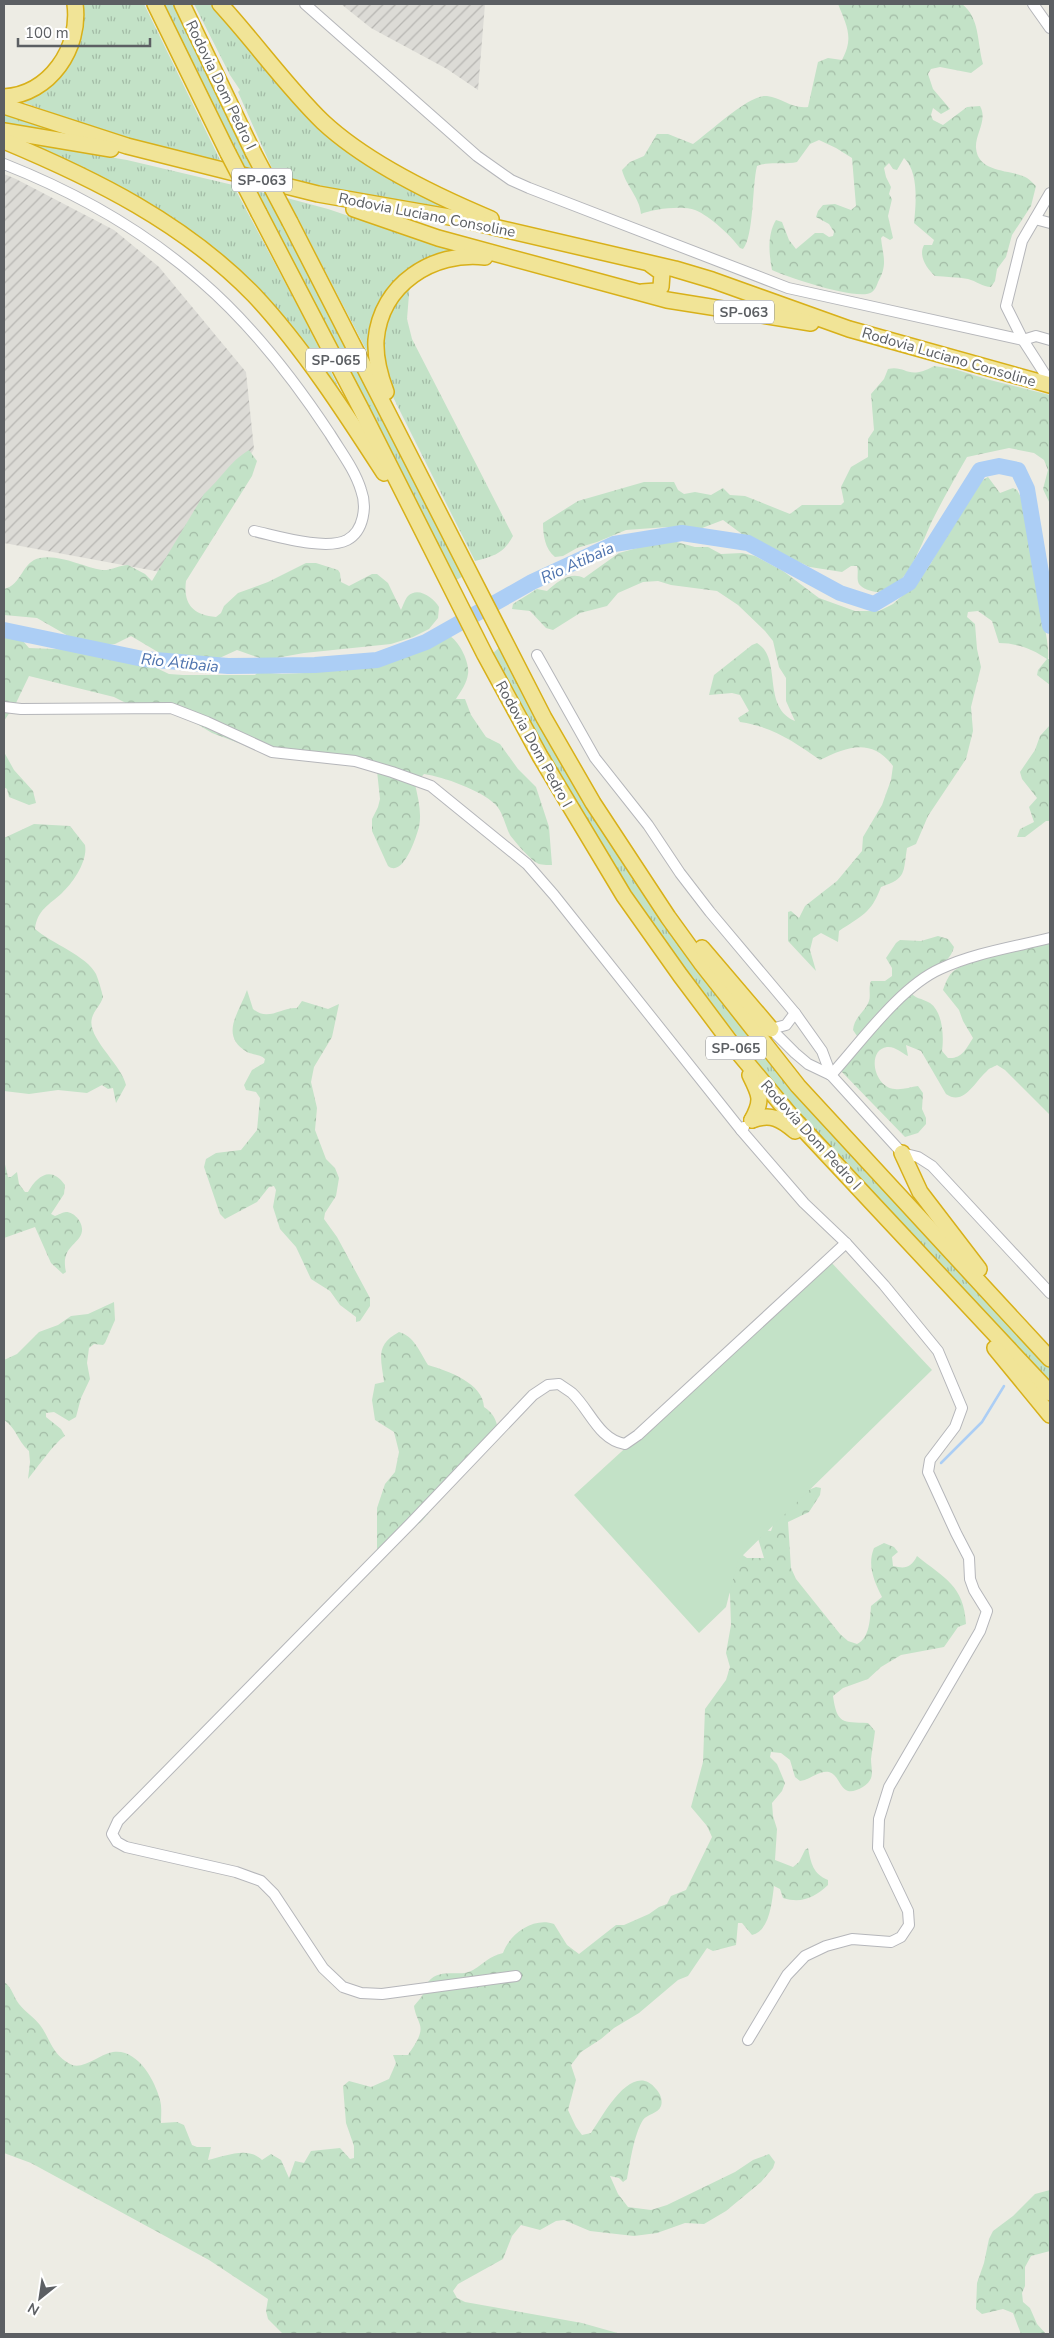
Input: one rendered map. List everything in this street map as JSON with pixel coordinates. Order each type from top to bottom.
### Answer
[{"type":"highway","points":[[4,96],[22,94],[33,89],[50,76],[65,59],[75,35],[76,4]]},
{"type":"highway","name":"Rodovia Dom Pedro I","points":[[155,4],[228,153],[485,655],[540,756],[624,896],[680,975],[791,1116],[1050,1393]]},
{"type":"highway","name":"Rodovia Dom Pedro I","points":[[182,4],[253,152],[465,560],[506,645],[566,756],[624,852],[702,964],[798,1086],[1049,1358]]},
{"type":"highway","points":[[220,4],[308,107],[341,137],[362,152],[408,178],[470,210],[524,234]]},
{"type":"highway","name":"Rodovia Luciano Consoline","points":[[4,106],[127,146],[291,187],[347,200],[455,218],[712,280],[849,329],[1050,383]]},
{"type":"highway","name":"Rodovia Luciano Consoline","points":[[4,131],[135,154],[318,199],[438,238],[699,306],[849,329]]},
{"type":"highway","points":[[4,141],[86,177],[141,206],[236,278],[281,327],[328,390],[399,494],[411,508]]},
{"type":"highway","points":[[388,411],[387,395],[378,365],[376,340],[384,311],[397,290],[413,274],[437,262],[464,256],[515,259]]},
{"type":"highway","points":[[640,292],[656,291],[662,287],[662,273],[651,265]]},
{"type":"highway","points":[[624,852],[709,957],[771,1029]]},
{"type":"highway","points":[[738,1051],[759,1092],[760,1103],[752,1120]]},
{"type":"highway","points":[[752,1120],[770,1116],[781,1120],[836,1164]]},
{"type":"highway","points":[[902,1154],[911,1176],[933,1211],[1049,1358]]},
{"type":"highway","points":[[917,1252],[1050,1416]]},
{"type":"street","points":[[305,4],[477,156],[511,180],[788,288],[1023,340],[1036,336],[1050,340]]},
{"type":"street","points":[[1033,4],[1050,28]]},
{"type":"street","points":[[4,164],[79,198],[140,234],[202,281],[253,332],[283,366],[307,399],[356,476],[362,492],[364,510],[362,520],[352,537],[337,543],[307,542],[254,531]]},
{"type":"street","points":[[1050,193],[1022,241],[1006,306],[1023,340],[1050,383]]},
{"type":"street","points":[[1035,219],[1050,223]]},
{"type":"street","points":[[538,655],[595,758],[648,825],[680,873],[710,912],[795,1013],[822,1050],[831,1075],[902,1154],[918,1157],[932,1166],[1050,1293]]},
{"type":"street","points":[[4,707],[30,709],[171,708],[272,752],[355,761],[431,786],[527,864],[554,895],[740,1130],[804,1203],[846,1243],[938,1351],[962,1408],[955,1427],[930,1460],[928,1472],[969,1558],[970,1579],[974,1590],[986,1606],[987,1616],[889,1787],[879,1819],[878,1848],[908,1911],[909,1925],[901,1938],[890,1942],[852,1939],[826,1946],[805,1956],[787,1975],[748,2040]]},
{"type":"street","points":[[831,1075],[904,994],[920,980],[958,961],[1050,938]]},
{"type":"street","points":[[795,1013],[786,1025],[771,1029],[795,1054],[808,1064],[831,1075]]},
{"type":"street","points":[[740,1130],[752,1120]]},
{"type":"street","points":[[516,1976],[382,1994],[361,1994],[343,1987],[323,1968],[274,1894],[261,1881],[236,1872],[126,1847],[117,1842],[112,1834],[118,1821],[411,1523],[533,1394],[548,1385],[559,1384],[572,1394],[605,1434],[615,1443],[625,1444],[638,1435],[846,1243]]},
{"type":"shaded area","points":[[341,4],[485,4],[478,90],[447,69],[371,28]]},
{"type":"shaded area","points":[[4,174],[114,230],[159,267],[246,372],[254,449],[177,575],[4,543]]},
{"type":"green space","points":[[80,4],[144,4],[222,164],[121,138],[17,100],[46,84]]},
{"type":"green space","points":[[164,4],[176,4],[255,171],[243,169]]},
{"type":"green space","points":[[194,4],[211,4],[299,108],[452,206],[451,210],[325,187],[275,175],[238,92],[240,90],[230,75]]},
{"type":"green space","points":[[838,4],[962,4],[972,16],[977,31],[983,64],[971,73],[940,67],[931,69],[928,74],[933,89],[950,109],[941,114],[933,108],[931,115],[933,120],[943,125],[967,107],[980,106],[983,116],[976,143],[978,156],[989,167],[1021,175],[1036,186],[1031,206],[1012,235],[1006,257],[997,269],[995,281],[991,287],[968,279],[935,276],[926,266],[922,249],[924,245],[932,245],[934,240],[914,223],[916,198],[914,180],[909,164],[904,158],[897,170],[893,169],[889,163],[884,168],[891,187],[889,194],[892,199],[888,216],[893,238],[890,240],[883,236],[881,238],[884,265],[881,276],[872,292],[853,294],[839,291],[807,283],[772,270],[770,238],[776,220],[782,222],[789,240],[796,249],[815,233],[823,233],[829,237],[833,236],[834,232],[829,224],[816,217],[823,205],[835,204],[851,210],[856,206],[852,158],[819,140],[810,144],[797,162],[757,166],[751,222],[747,243],[743,249],[713,221],[695,210],[668,208],[641,214],[638,203],[622,170],[630,162],[644,156],[657,134],[668,134],[693,144],[740,107],[759,97],[767,96],[792,105],[808,107],[818,62],[828,58],[842,60],[846,52],[848,32]]},
{"type":"green space","points":[[4,109],[90,139],[4,127]]},
{"type":"green space","points":[[27,143],[127,160],[233,185],[305,320],[350,410],[240,276]]},
{"type":"green space","points":[[254,191],[266,193],[464,576],[456,580]]},
{"type":"green space","points":[[287,198],[328,209],[450,250],[451,253],[402,279],[372,361]]},
{"type":"green space","points":[[410,282],[407,319],[412,339],[513,536],[502,551],[488,558],[475,561],[392,395],[382,352],[386,316]]},
{"type":"green space","points":[[934,366],[954,369],[1050,395],[1050,504],[1043,489],[1048,470],[1044,460],[1034,453],[1009,448],[967,457],[936,513],[911,565],[896,585],[887,590],[876,592],[861,586],[858,580],[857,566],[851,566],[842,572],[810,567],[750,540],[723,520],[697,530],[667,527],[626,530],[577,548],[563,556],[555,557],[547,546],[543,523],[578,501],[644,482],[674,482],[678,490],[684,494],[695,492],[711,495],[723,488],[730,495],[745,496],[790,514],[802,505],[841,505],[844,502],[841,487],[851,467],[868,457],[868,439],[874,430],[871,394],[884,379],[888,369],[894,368],[918,372]]},
{"type":"green space","points":[[249,450],[257,461],[252,476],[186,581],[186,596],[191,607],[201,614],[216,617],[221,613],[224,606],[238,593],[268,582],[306,563],[316,563],[338,570],[341,582],[349,586],[372,574],[377,574],[388,583],[401,610],[407,597],[412,593],[425,594],[439,607],[438,618],[429,629],[413,637],[391,644],[304,653],[265,660],[237,650],[213,661],[212,659],[168,658],[131,636],[115,644],[105,645],[70,637],[37,618],[4,615],[4,589],[15,583],[29,564],[40,558],[63,559],[102,570],[128,565],[145,574],[152,581],[204,494],[230,465]]},
{"type":"green space","points":[[988,477],[1000,493],[1013,488],[1017,490],[1024,503],[1038,574],[1048,659],[1050,659],[1050,685],[1037,675],[1038,670],[1047,659],[1024,647],[999,643],[992,621],[978,611],[968,612],[967,617],[975,624],[981,667],[971,707],[973,731],[966,759],[928,816],[916,844],[907,848],[904,869],[900,877],[881,887],[869,909],[839,931],[838,942],[821,933],[813,938],[810,950],[816,971],[788,941],[788,912],[791,911],[799,918],[805,906],[837,881],[862,851],[863,837],[882,805],[891,780],[893,766],[877,751],[859,747],[840,751],[820,760],[773,731],[740,722],[738,718],[749,711],[740,695],[732,693],[709,695],[714,675],[757,643],[765,650],[769,660],[778,705],[785,714],[795,721],[786,701],[786,678],[779,667],[773,641],[738,605],[717,591],[671,585],[658,581],[643,582],[618,593],[607,606],[580,613],[553,630],[546,628],[530,611],[512,609],[513,604],[537,589],[547,591],[564,578],[579,576],[584,578],[619,553],[652,544],[673,541],[695,547],[708,547],[721,554],[742,553],[755,556],[783,571],[819,598],[855,611],[879,611],[893,604],[918,582],[931,563],[969,495],[981,481]]},
{"type":"green space","points":[[4,634],[23,641],[29,648],[104,651],[144,662],[169,674],[183,675],[255,675],[258,672],[282,674],[328,670],[358,661],[394,659],[428,647],[449,636],[460,647],[466,658],[468,669],[464,687],[456,699],[465,699],[471,715],[486,737],[500,744],[518,769],[536,787],[549,827],[552,865],[537,863],[523,850],[510,835],[502,815],[495,804],[471,789],[441,778],[424,774],[415,784],[420,811],[419,827],[404,862],[399,867],[394,868],[388,866],[372,831],[372,819],[380,799],[377,771],[370,766],[309,761],[252,748],[212,733],[177,712],[140,710],[114,697],[29,676],[16,703],[4,721]]},
{"type":"green space","points":[[501,646],[656,911],[1050,1368],[1050,1384],[792,1106],[676,958],[616,871],[555,770],[492,654]]},
{"type":"green space","points":[[1050,725],[1050,821],[1046,821],[1025,837],[1017,837],[1020,829],[1034,822],[1029,807],[1037,798],[1022,779],[1020,772],[1035,750],[1040,736]]},
{"type":"green space","points":[[4,752],[14,770],[33,791],[36,803],[29,805],[9,797],[7,789],[4,787]]},
{"type":"green space","points":[[34,824],[70,826],[85,845],[82,865],[75,878],[41,912],[35,929],[85,961],[96,974],[103,997],[92,1018],[94,1034],[118,1069],[126,1085],[116,1103],[113,1088],[108,1089],[102,1085],[87,1093],[58,1090],[29,1094],[4,1091],[4,838]]},
{"type":"green space","points":[[938,936],[948,939],[954,947],[951,955],[939,966],[925,973],[913,983],[910,991],[916,997],[930,1003],[938,1012],[943,1032],[942,1051],[948,1058],[960,1055],[973,1038],[959,1010],[943,990],[951,974],[955,970],[974,961],[1050,941],[1050,1115],[1005,1070],[997,1065],[988,1070],[964,1095],[952,1097],[946,1094],[921,1051],[906,1045],[908,1056],[896,1049],[887,1047],[880,1050],[876,1055],[875,1061],[875,1069],[882,1082],[888,1087],[895,1089],[918,1086],[923,1093],[922,1109],[926,1118],[926,1124],[918,1133],[905,1137],[841,1071],[859,1039],[853,1030],[854,1025],[869,1001],[871,981],[885,981],[892,976],[892,968],[886,958],[896,943],[900,940],[921,941]]},
{"type":"green space","points":[[247,990],[253,1009],[264,1014],[297,1008],[302,1001],[328,1009],[339,1004],[332,1037],[314,1067],[311,1082],[317,1108],[315,1130],[326,1159],[335,1168],[339,1178],[336,1196],[325,1213],[324,1219],[337,1237],[370,1298],[370,1306],[360,1321],[356,1322],[356,1317],[340,1305],[330,1291],[311,1279],[296,1247],[280,1229],[273,1207],[276,1190],[274,1186],[269,1187],[257,1202],[225,1219],[220,1214],[204,1167],[206,1159],[216,1153],[241,1150],[257,1130],[260,1098],[256,1092],[246,1090],[244,1085],[252,1070],[264,1063],[265,1059],[247,1052],[239,1045],[234,1038],[233,1031],[233,1023]]},
{"type":"green space","points":[[4,1160],[8,1177],[17,1172],[19,1184],[25,1192],[28,1192],[40,1177],[50,1174],[55,1175],[65,1185],[64,1194],[51,1214],[55,1216],[69,1212],[80,1221],[82,1231],[78,1240],[68,1251],[65,1263],[66,1272],[63,1274],[51,1263],[35,1227],[4,1238]]},
{"type":"green space","points":[[830,1261],[932,1370],[738,1560],[726,1607],[699,1633],[574,1495]]},
{"type":"green space","points":[[114,1302],[115,1320],[105,1343],[103,1345],[94,1344],[89,1348],[87,1363],[90,1379],[81,1398],[76,1417],[69,1421],[54,1412],[46,1413],[46,1417],[61,1429],[65,1436],[51,1449],[28,1479],[29,1451],[12,1427],[4,1420],[4,1360],[17,1354],[39,1332],[58,1325],[71,1316],[88,1314]]},
{"type":"green space","points":[[399,1332],[413,1341],[428,1365],[463,1379],[478,1391],[484,1407],[494,1416],[498,1429],[422,1521],[377,1556],[377,1508],[385,1484],[395,1472],[399,1452],[394,1432],[375,1420],[372,1400],[375,1384],[384,1382],[381,1359],[383,1347],[391,1337]]},
{"type":"green space","points":[[816,1487],[821,1488],[820,1495],[809,1512],[788,1522],[791,1568],[796,1579],[840,1634],[848,1641],[857,1644],[867,1633],[871,1606],[882,1597],[872,1573],[872,1554],[874,1548],[884,1543],[894,1547],[898,1552],[892,1557],[893,1566],[907,1567],[917,1556],[944,1577],[957,1591],[966,1624],[958,1627],[944,1647],[901,1655],[881,1667],[868,1679],[843,1688],[833,1696],[836,1712],[842,1720],[868,1723],[875,1731],[871,1759],[872,1776],[865,1786],[858,1790],[848,1791],[829,1772],[822,1772],[800,1781],[795,1777],[790,1760],[781,1753],[771,1752],[770,1757],[777,1764],[785,1783],[782,1791],[772,1803],[777,1829],[775,1860],[793,1867],[799,1862],[808,1848],[816,1871],[828,1880],[828,1885],[813,1896],[802,1900],[783,1898],[780,1889],[774,1886],[769,1915],[763,1928],[752,1935],[742,1923],[738,1923],[736,1945],[713,1951],[707,1948],[688,1976],[678,1980],[639,2013],[614,2028],[581,2052],[571,2065],[576,2080],[568,2110],[582,2135],[591,2133],[610,2104],[628,2086],[637,2081],[647,2082],[656,2089],[661,2097],[662,2104],[660,2109],[643,2120],[637,2133],[627,2179],[623,2182],[619,2178],[610,2176],[618,2194],[628,2207],[651,2210],[667,2205],[735,2172],[753,2160],[769,2154],[775,2162],[773,2168],[761,2182],[726,2211],[704,2224],[685,2223],[657,2233],[634,2236],[590,2231],[564,2220],[556,2221],[540,2230],[521,2225],[512,2236],[503,2259],[458,2284],[453,2291],[457,2298],[465,2302],[582,2323],[621,2334],[283,2334],[268,2319],[266,2311],[268,2299],[209,2260],[31,2163],[4,2153],[4,1982],[9,1986],[21,2007],[40,2025],[55,2051],[70,2064],[75,2066],[85,2064],[113,2052],[122,2052],[137,2060],[144,2067],[158,2092],[161,2105],[161,2123],[177,2122],[184,2125],[192,2145],[211,2147],[208,2160],[236,2153],[244,2153],[256,2156],[262,2160],[271,2154],[281,2160],[289,2178],[295,2161],[304,2163],[311,2151],[340,2148],[350,2159],[354,2158],[354,2146],[346,2123],[343,2086],[349,2081],[371,2087],[389,2079],[396,2063],[393,2055],[408,2055],[419,2037],[421,2029],[414,2006],[424,1993],[428,1982],[433,1978],[438,1975],[473,1970],[490,1958],[503,1953],[511,1939],[524,1928],[539,1923],[554,1924],[567,1945],[579,1954],[616,1925],[624,1925],[649,1914],[667,1904],[671,1896],[686,1890],[712,1837],[707,1826],[691,1807],[703,1762],[705,1709],[726,1680],[730,1667],[726,1653],[731,1625],[730,1594],[723,1581],[737,1551],[747,1558],[764,1558],[756,1532],[759,1530],[771,1531],[782,1500]]},
{"type":"green space","points":[[1050,2190],[1050,2251],[1031,2256],[1025,2267],[1025,2286],[1022,2293],[1023,2302],[1030,2308],[1037,2324],[1046,2334],[1021,2334],[1013,2313],[1003,2309],[982,2314],[976,2309],[977,2283],[993,2231],[1013,2216],[1035,2194]]},
{"type":"waterway","name":"Rio Atibaia","points":[[4,630],[143,659],[228,666],[315,665],[377,660],[426,642],[532,582],[614,544],[682,533],[748,543],[840,593],[874,604],[909,583],[980,470],[999,466],[1018,470],[1027,489],[1050,626]]},
{"type":"waterway","points":[[941,1463],[982,1422],[1004,1386]]}]
